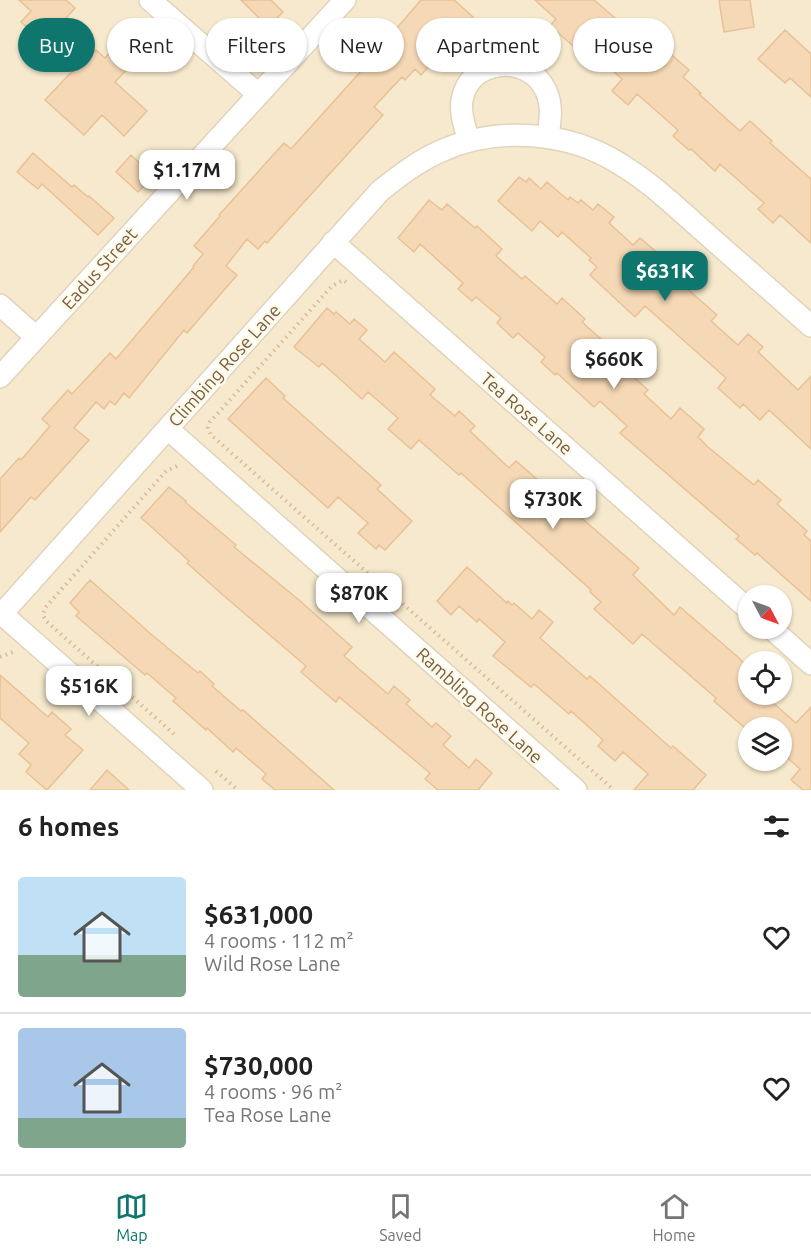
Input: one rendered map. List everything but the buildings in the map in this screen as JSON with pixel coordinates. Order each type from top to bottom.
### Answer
[{"type":"street","points":[[150,0],[258,94]]},
{"type":"street","name":"Eadus Street","points":[[0,377],[345,0]]},
{"type":"street","points":[[548,137],[551,108],[547,91],[539,79],[525,69],[510,64],[494,66],[481,72],[470,83],[463,98],[461,114],[469,141],[516,136],[548,137],[585,147],[618,162],[648,183],[811,326]]},
{"type":"street","name":"Climbing Rose Lane","points":[[1,615],[380,191],[408,169],[441,151],[469,141]]},
{"type":"street","name":"Tea Rose Lane","points":[[333,242],[738,600]]},
{"type":"street","points":[[0,305],[36,337]]},
{"type":"street","name":"Rambling Rose Lane","points":[[168,429],[576,790]]},
{"type":"street","points":[[1,615],[202,790]]},
{"type":"street","points":[[783,639],[811,664]]},
{"type":"path","points":[[353,285],[343,280],[332,286],[210,422],[208,428],[211,435],[614,790]]},
{"type":"path","points":[[177,736],[46,621],[43,615],[45,608],[166,471],[177,466],[187,470]]},
{"type":"path","points":[[212,767],[238,790]]},
{"type":"shaded area","points":[[0,0],[811,0],[811,790],[0,790]]}]
